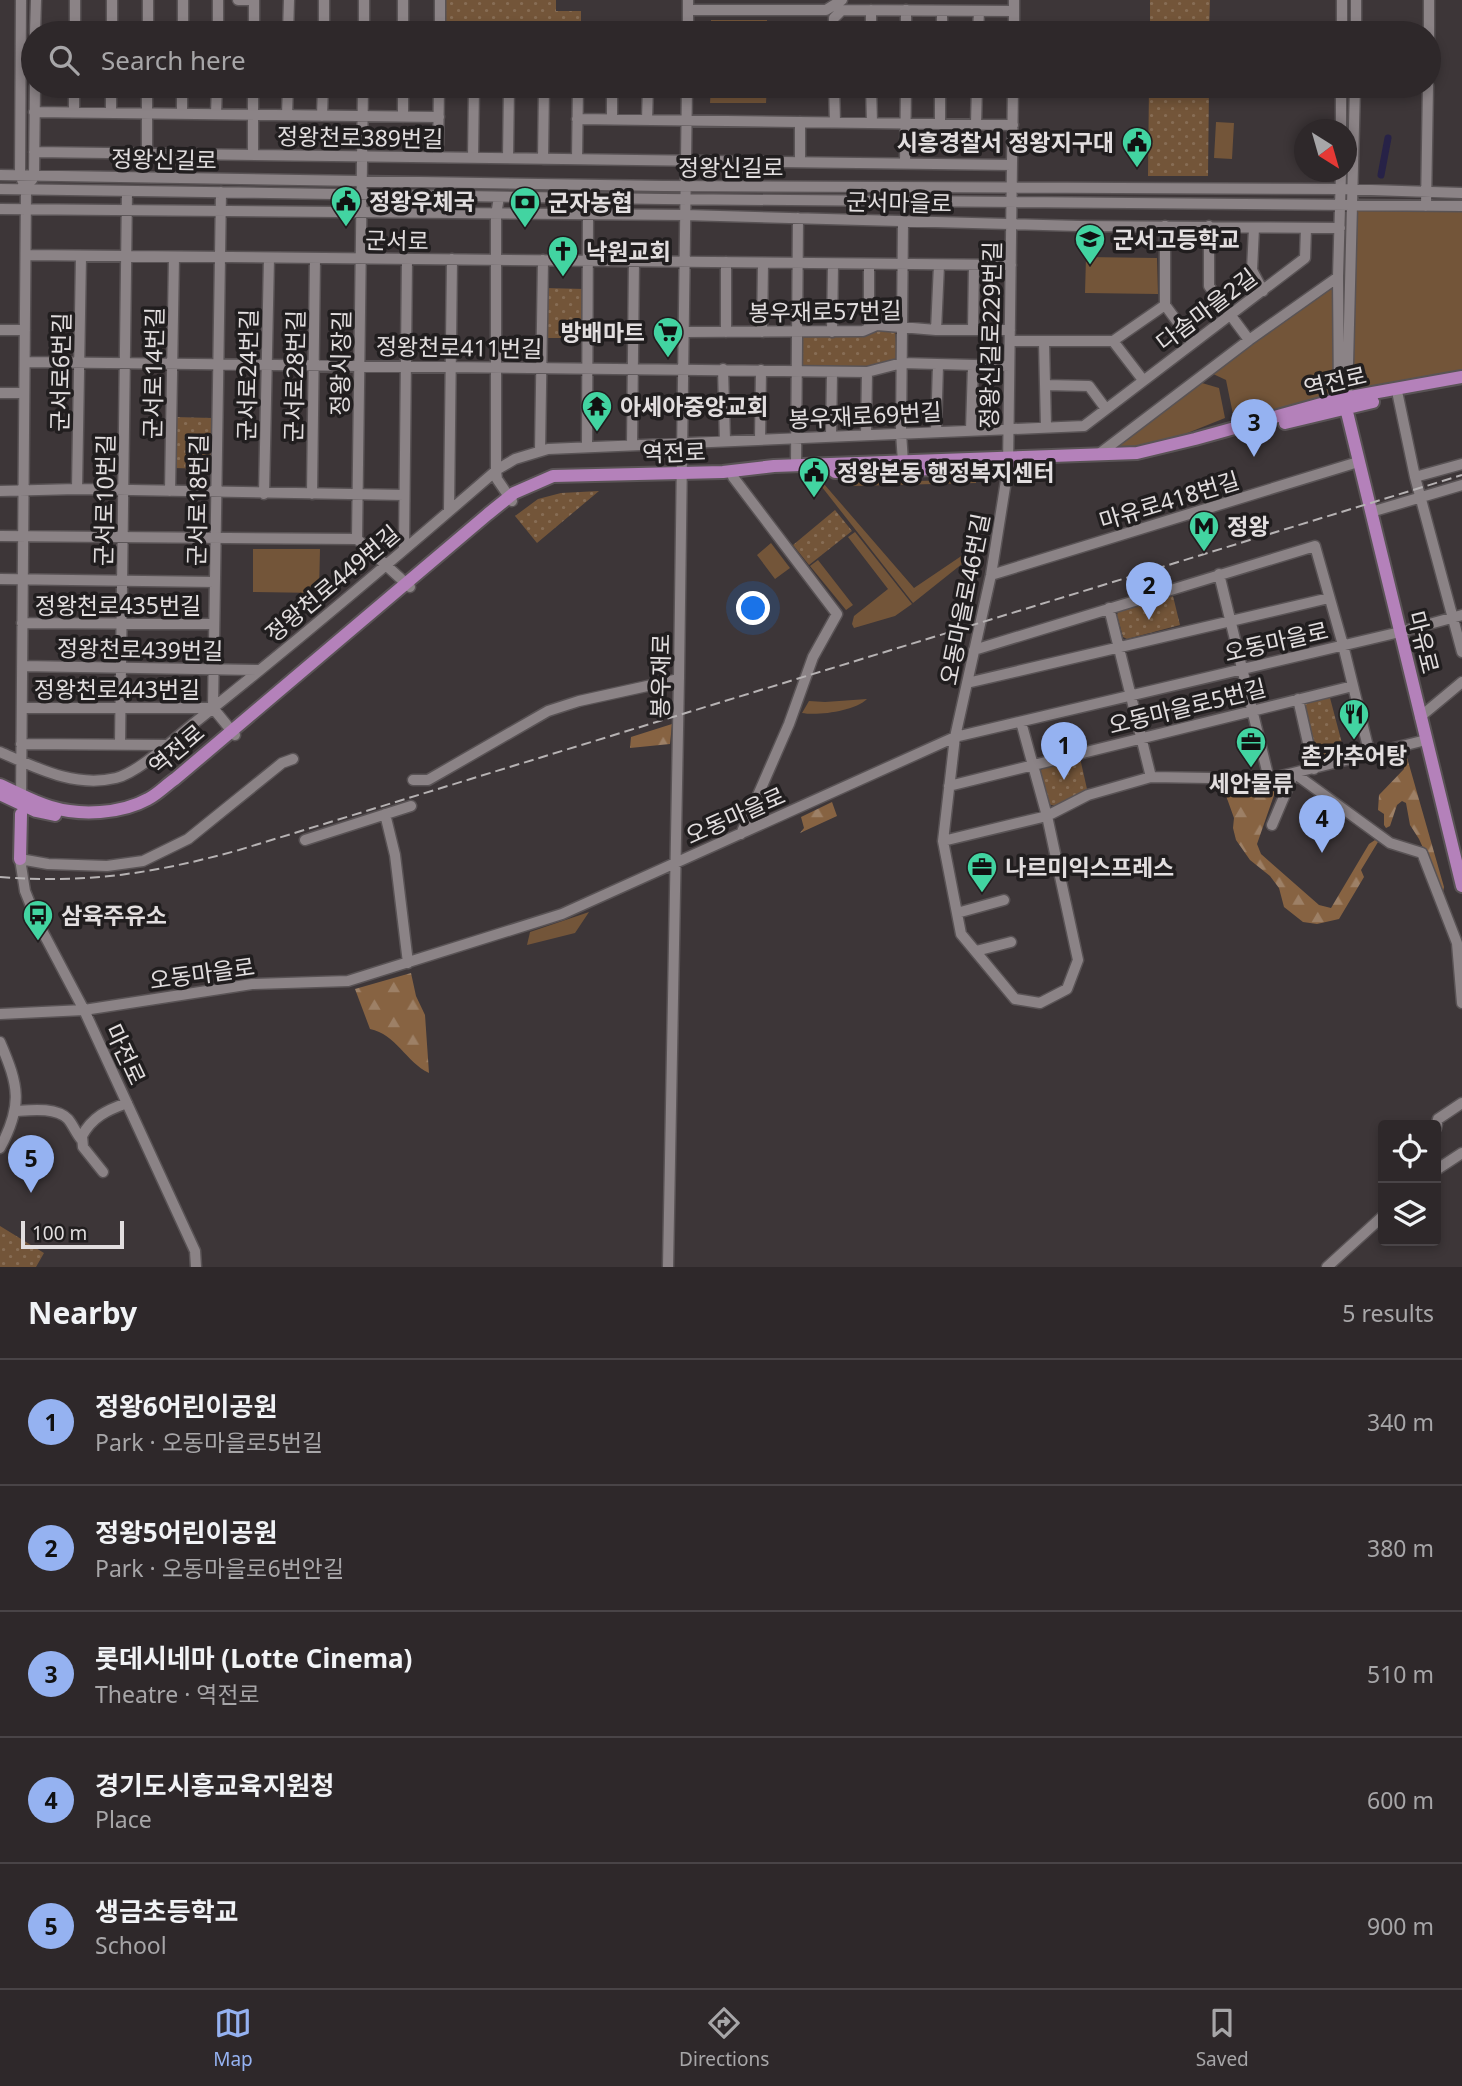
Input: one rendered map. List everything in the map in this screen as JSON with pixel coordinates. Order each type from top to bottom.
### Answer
[{"type":"main road","name":"역전로","points":[[682,476],[733,477],[1007,463],[1137,453],[1345,402],[1462,377]]},
{"type":"main road","name":"역전로","points":[[0,794],[36,811],[91,819],[127,812],[155,800],[511,499],[535,487],[569,480],[682,476],[796,466],[903,462],[1138,460],[1345,402],[1398,396],[1462,383]]},
{"type":"main road","name":"마유로","points":[[1345,402],[1462,886]]},
{"type":"main road","name":"역전로","points":[[0,785],[21,804]]},
{"type":"main road","points":[[20,859],[21,804]]},
{"type":"street","points":[[21,0],[20,176],[26,189],[21,804]]},
{"type":"street","points":[[35,21],[36,0]]},
{"type":"street","points":[[75,0],[75,21]]},
{"type":"street","points":[[112,0],[112,21]]},
{"type":"street","points":[[148,0],[148,21]]},
{"type":"street","points":[[183,0],[183,21]]},
{"type":"street","points":[[218,0],[218,21]]},
{"type":"street","points":[[238,0],[254,0],[254,21]]},
{"type":"street","points":[[288,21],[289,0]]},
{"type":"street","points":[[324,0],[324,21]]},
{"type":"street","points":[[364,0],[364,21]]},
{"type":"street","points":[[403,0],[403,21]]},
{"type":"street","points":[[440,0],[440,21]]},
{"type":"street","points":[[688,5],[826,10],[842,0]]},
{"type":"street","points":[[1014,0],[1014,21]]},
{"type":"street","points":[[1342,0],[1342,21]]},
{"type":"street","points":[[1356,0],[1356,21]]},
{"type":"street","points":[[1429,0],[1429,21]]},
{"type":"street","points":[[834,21],[842,10],[1014,12]]},
{"type":"street","points":[[870,10],[870,21]]},
{"type":"street","points":[[906,10],[906,21]]},
{"type":"street","points":[[942,10],[942,21]]},
{"type":"street","points":[[979,11],[979,21]]},
{"type":"street","points":[[26,189],[34,176],[35,98]]},
{"type":"street","points":[[74,98],[74,112]]},
{"type":"street","points":[[111,98],[111,113]]},
{"type":"street","points":[[147,98],[147,154]]},
{"type":"street","points":[[182,98],[182,114]]},
{"type":"street","points":[[216,114],[217,98]]},
{"type":"street","points":[[253,98],[253,155]]},
{"type":"street","points":[[287,115],[288,98]]},
{"type":"street","points":[[322,116],[323,98]]},
{"type":"street","name":"정왕시장길","points":[[357,539],[363,98]]},
{"type":"street","points":[[403,98],[403,117]]},
{"type":"street","points":[[438,157],[439,98]]},
{"type":"street","points":[[474,98],[474,158]]},
{"type":"street","points":[[508,158],[509,98]]},
{"type":"street","points":[[543,159],[544,98]]},
{"type":"street","points":[[577,159],[578,98]]},
{"type":"street","points":[[612,98],[612,119]]},
{"type":"street","points":[[647,120],[648,98]]},
{"type":"street","name":"봉우재로","points":[[668,1267],[687,98]]},
{"type":"street","points":[[834,98],[835,122]]},
{"type":"street","points":[[871,98],[872,123]]},
{"type":"street","points":[[905,163],[906,98]]},
{"type":"street","points":[[940,98],[940,124]]},
{"type":"street","points":[[976,124],[977,98]]},
{"type":"street","name":"정왕신길로229번길","points":[[1007,463],[1013,98]]},
{"type":"street","points":[[1341,119],[1342,98]]},
{"type":"street","name":"마유로","points":[[1345,402],[1355,98]]},
{"type":"street","points":[[1426,206],[1428,98]]},
{"type":"street","points":[[34,112],[439,117]]},
{"type":"street","points":[[577,119],[1013,125]]},
{"type":"street","points":[[800,122],[800,162]]},
{"type":"street","name":"정왕천로389번길","points":[[34,152],[1012,165]]},
{"type":"street","name":"정왕신길로","points":[[0,175],[686,186],[1462,192]]},
{"type":"street","name":"마유로","points":[[1341,182],[1338,277],[1345,402]]},
{"type":"street","name":"정왕신길로","points":[[0,189],[686,200],[1462,206]]},
{"type":"street","points":[[127,191],[127,256]]},
{"type":"street","points":[[220,257],[221,192]]},
{"type":"street","points":[[499,197],[496,215],[496,471],[497,479],[511,499]]},
{"type":"street","name":"군서마을로","points":[[0,209],[685,215],[1011,224],[1340,228]]},
{"type":"street","points":[[587,447],[588,216]]},
{"type":"street","points":[[796,466],[798,218]]},
{"type":"street","points":[[903,221],[903,462]]},
{"type":"street","points":[[1165,226],[1165,305],[1193,343]]},
{"type":"street","points":[[1209,226],[1209,286],[1250,340]]},
{"type":"street","points":[[1254,228],[1252,270],[1263,291]]},
{"type":"street","name":"다솜마을2길","points":[[1008,429],[1084,426],[1305,258],[1306,228]]},
{"type":"street","name":"군서로","points":[[26,255],[1011,265]]},
{"type":"street","name":"군서로6번길","points":[[77,489],[81,256]]},
{"type":"street","name":"군서로10번길","points":[[120,744],[127,256]]},
{"type":"street","name":"군서로14번길","points":[[170,491],[174,257]]},
{"type":"street","name":"군서로18번길","points":[[213,708],[220,257]]},
{"type":"street","name":"군서로24번길","points":[[264,494],[269,258]]},
{"type":"street","name":"군서로28번길","points":[[312,494],[315,258]]},
{"type":"street","points":[[404,548],[407,259]]},
{"type":"street","points":[[449,510],[452,260]]},
{"type":"street","points":[[540,451],[543,260]]},
{"type":"street","points":[[632,445],[634,261]]},
{"type":"street","points":[[726,262],[726,332]]},
{"type":"street","points":[[762,332],[763,263]]},
{"type":"street","points":[[832,332],[833,264]]},
{"type":"street","points":[[869,264],[869,328]]},
{"type":"street","points":[[936,330],[939,265]]},
{"type":"street","points":[[973,331],[974,265]]},
{"type":"street","points":[[1096,456],[1338,277]]},
{"type":"street","points":[[1143,380],[1113,341],[1165,305]]},
{"type":"street","name":"봉우재로57번길","points":[[684,332],[863,331],[877,325],[973,331],[1044,342],[1113,341]]},
{"type":"street","points":[[0,330],[25,330]]},
{"type":"street","points":[[1044,342],[1046,427]]},
{"type":"street","name":"정왕천로411번길","points":[[25,362],[684,368],[832,372],[867,372],[902,363],[1009,366]]},
{"type":"street","points":[[936,431],[938,365]]},
{"type":"street","points":[[971,430],[973,366]]},
{"type":"street","points":[[723,369],[725,440]]},
{"type":"street","points":[[760,439],[761,370]]},
{"type":"street","points":[[831,436],[832,372]]},
{"type":"street","points":[[866,435],[867,372]]},
{"type":"street","points":[[1046,385],[1090,386],[1106,409]]},
{"type":"street","points":[[0,393],[24,393]]},
{"type":"street","points":[[1398,396],[1415,477],[1457,616],[1462,652]]},
{"type":"street","name":"봉우재로69번길","points":[[682,442],[1008,429]]},
{"type":"street","name":"정왕천로449번길","points":[[0,752],[63,777],[92,781],[124,776],[213,708],[506,463],[540,451],[682,442]]},
{"type":"street","name":"마유로418번길","points":[[991,575],[1358,462]]},
{"type":"street","name":"오동마을로46번길","points":[[1007,463],[991,575],[955,737],[943,841],[961,934],[1015,999],[1040,1003],[1067,989],[1077,960],[1047,816],[1021,722]]},
{"type":"street","points":[[1415,477],[1462,464]]},
{"type":"street","points":[[733,477],[837,614],[813,657],[789,724],[741,834]]},
{"type":"street","points":[[1371,512],[1461,488]]},
{"type":"street","points":[[0,491],[77,489],[404,495]]},
{"type":"street","points":[[0,536],[357,539],[408,585]]},
{"type":"street","points":[[974,650],[1219,573],[1315,546],[1370,755]]},
{"type":"street","points":[[1219,573],[1269,779]]},
{"type":"street","points":[[0,579],[215,582]]},
{"type":"street","points":[[967,683],[1329,598]]},
{"type":"street","points":[[1109,608],[1152,778]]},
{"type":"street","name":"오동마을로","points":[[0,1014],[84,1010],[253,984],[348,981],[562,914],[955,737],[1400,632],[1457,616]]},
{"type":"street","name":"정왕천로435번길","points":[[22,623],[214,624]]},
{"type":"street","name":"정왕천로439번길","points":[[22,666],[258,670]]},
{"type":"street","points":[[413,780],[428,780],[548,711],[579,701],[679,679]]},
{"type":"street","points":[[1420,717],[1462,682]]},
{"type":"street","name":"오동마을로5번길","points":[[949,786],[1353,686]]},
{"type":"street","points":[[1298,699],[1314,769]]},
{"type":"street","name":"정왕천로443번길","points":[[22,708],[213,708]]},
{"type":"street","points":[[213,708],[233,733]]},
{"type":"street","points":[[943,841],[1047,816],[1088,795],[1152,778],[1269,779],[1426,740]]},
{"type":"street","points":[[21,744],[166,745]]},
{"type":"street","points":[[20,859],[48,864],[107,866],[143,861],[188,839],[282,763],[293,759]]},
{"type":"street","points":[[1272,825],[1294,773]]},
{"type":"street","points":[[1294,773],[1390,843],[1422,853],[1457,943],[1462,1003]]},
{"type":"street","points":[[305,840],[411,806]]},
{"type":"street","points":[[385,814],[396,855],[408,963]]},
{"type":"street","name":"마전로","points":[[20,859],[24,891],[84,1010],[195,1251],[196,1267]]},
{"type":"street","points":[[957,913],[1004,900]]},
{"type":"street","points":[[976,951],[1011,942]]},
{"type":"street","points":[[0,1042],[13,1073],[16,1111],[0,1148]]},
{"type":"street","points":[[81,1139],[94,1119],[127,1103]]},
{"type":"street","points":[[1438,1120],[1462,1103]]},
{"type":"street","points":[[16,1111],[61,1114],[103,1172]]},
{"type":"street","points":[[1441,1167],[1462,1153]]},
{"type":"street","points":[[1327,1267],[1378,1221]]},
{"type":"shaded area","points":[[444,0],[556,0],[556,11],[581,11],[581,21],[444,21]]},
{"type":"shaded area","points":[[1150,0],[1210,0],[1209,21],[1150,21]]},
{"type":"shaded area","points":[[711,20],[767,20],[767,21]]},
{"type":"shaded area","points":[[710,98],[766,98],[766,103],[710,103]]},
{"type":"shaded area","points":[[1149,98],[1209,98],[1208,176],[1148,176]]},
{"type":"shaded area","points":[[1216,122],[1234,123],[1232,159],[1214,158]]},
{"type":"shaded area","points":[[1357,209],[1462,209],[1462,378],[1352,395]]},
{"type":"shaded area","points":[[1086,257],[1157,258],[1158,294],[1085,293]]},
{"type":"shaded area","points":[[1334,284],[1335,395],[1235,424],[1226,380],[1211,373]]},
{"type":"shaded area","points":[[545,288],[585,289],[584,338],[544,338]]},
{"type":"shaded area","points":[[876,327],[895,328],[895,360],[866,368],[805,368],[800,364],[800,339],[803,335]]},
{"type":"shaded area","points":[[1202,383],[1219,388],[1225,418],[1175,438],[1109,451]]},
{"type":"shaded area","points":[[174,417],[213,418],[213,469],[173,468]]},
{"type":"shaded area","points":[[976,480],[976,483],[853,486],[853,483],[849,482]]},
{"type":"shaded area","points":[[818,482],[824,484],[914,588],[988,538],[987,544],[913,603]]},
{"type":"shaded area","points":[[599,491],[537,543],[515,516],[538,499],[561,493]]},
{"type":"shaded area","points":[[835,510],[852,531],[809,565],[793,545]]},
{"type":"shaded area","points":[[855,532],[912,604],[895,616],[854,628],[854,616],[888,589],[848,537]]},
{"type":"shaded area","points":[[771,543],[790,568],[775,579],[757,555]]},
{"type":"shaded area","points":[[253,549],[320,549],[319,593],[253,592]]},
{"type":"shaded area","points":[[818,560],[853,605],[846,610],[810,566]]},
{"type":"shaded area","points":[[1173,596],[1180,625],[1127,639],[1123,637],[1117,615],[1119,610]]},
{"type":"shaded area","points":[[1329,694],[1344,751],[1320,757],[1316,755],[1303,704],[1306,700]]},
{"type":"shaded area","points":[[867,699],[854,707],[836,712],[802,713],[809,701]]},
{"type":"shaded area","points":[[1080,758],[1087,789],[1055,806],[1048,804],[1040,772],[1043,767]]},
{"type":"shaded area","points":[[589,912],[575,933],[527,945],[530,932]]},
{"type":"shaded area","points":[[0,1226],[44,1253],[36,1267],[0,1267]]},
{"type":"green space","points":[[672,724],[670,744],[630,748],[631,737]]},
{"type":"green space","points":[[1406,754],[1444,887],[1443,892],[1410,825],[1406,803],[1402,801],[1397,805],[1390,826],[1386,828],[1384,814],[1378,810],[1379,795],[1404,769],[1403,756]]},
{"type":"green space","points":[[1279,781],[1257,844],[1261,854],[1319,905],[1331,908],[1369,844],[1375,840],[1378,842],[1361,870],[1364,877],[1339,919],[1317,924],[1303,922],[1284,907],[1279,888],[1270,876],[1250,860],[1236,840],[1234,818],[1224,790]]},
{"type":"green space","points":[[832,802],[837,816],[800,833],[804,828],[801,817]]},
{"type":"green space","points":[[411,973],[416,996],[425,1015],[429,1073],[387,1036],[370,1029],[355,989]]},
{"type":"waterway","points":[[1381,175],[1388,138]]},
{"type":"railway","points":[[0,877],[62,879],[121,875],[179,865],[239,850],[1462,475]]},
{"type":"place","name":"시흥경찰서 정왕지구대","points":[[1137,169]]},
{"type":"place","name":"정왕우체국","points":[[346,228]]},
{"type":"place","name":"군자농협","points":[[525,229]]},
{"type":"place","name":"군서고등학교","points":[[1090,266]]},
{"type":"place","name":"낙원교회","points":[[563,278]]},
{"type":"place","name":"방배마트","points":[[668,359]]},
{"type":"place","name":"아세아중앙교회","points":[[597,433]]},
{"type":"place","name":"롯데시네마 (Lotte Cinema)","points":[[1254,457]]},
{"type":"place","name":"정왕본동 행정복지센터","points":[[814,499]]},
{"type":"place","name":"정왕","points":[[1204,553]]},
{"type":"place","name":"정왕5어린이공원","points":[[1149,620]]},
{"type":"place","name":"촌가추어탕","points":[[1354,741]]},
{"type":"place","name":"세안물류","points":[[1251,769]]},
{"type":"place","name":"정왕6어린이공원","points":[[1064,780]]},
{"type":"place","name":"경기도시흥교육지원청","points":[[1322,853]]},
{"type":"place","name":"나르미익스프레스","points":[[982,894]]},
{"type":"place","name":"삼육주유소","points":[[38,942]]},
{"type":"place","name":"생금초등학교","points":[[31,1193]]}]
